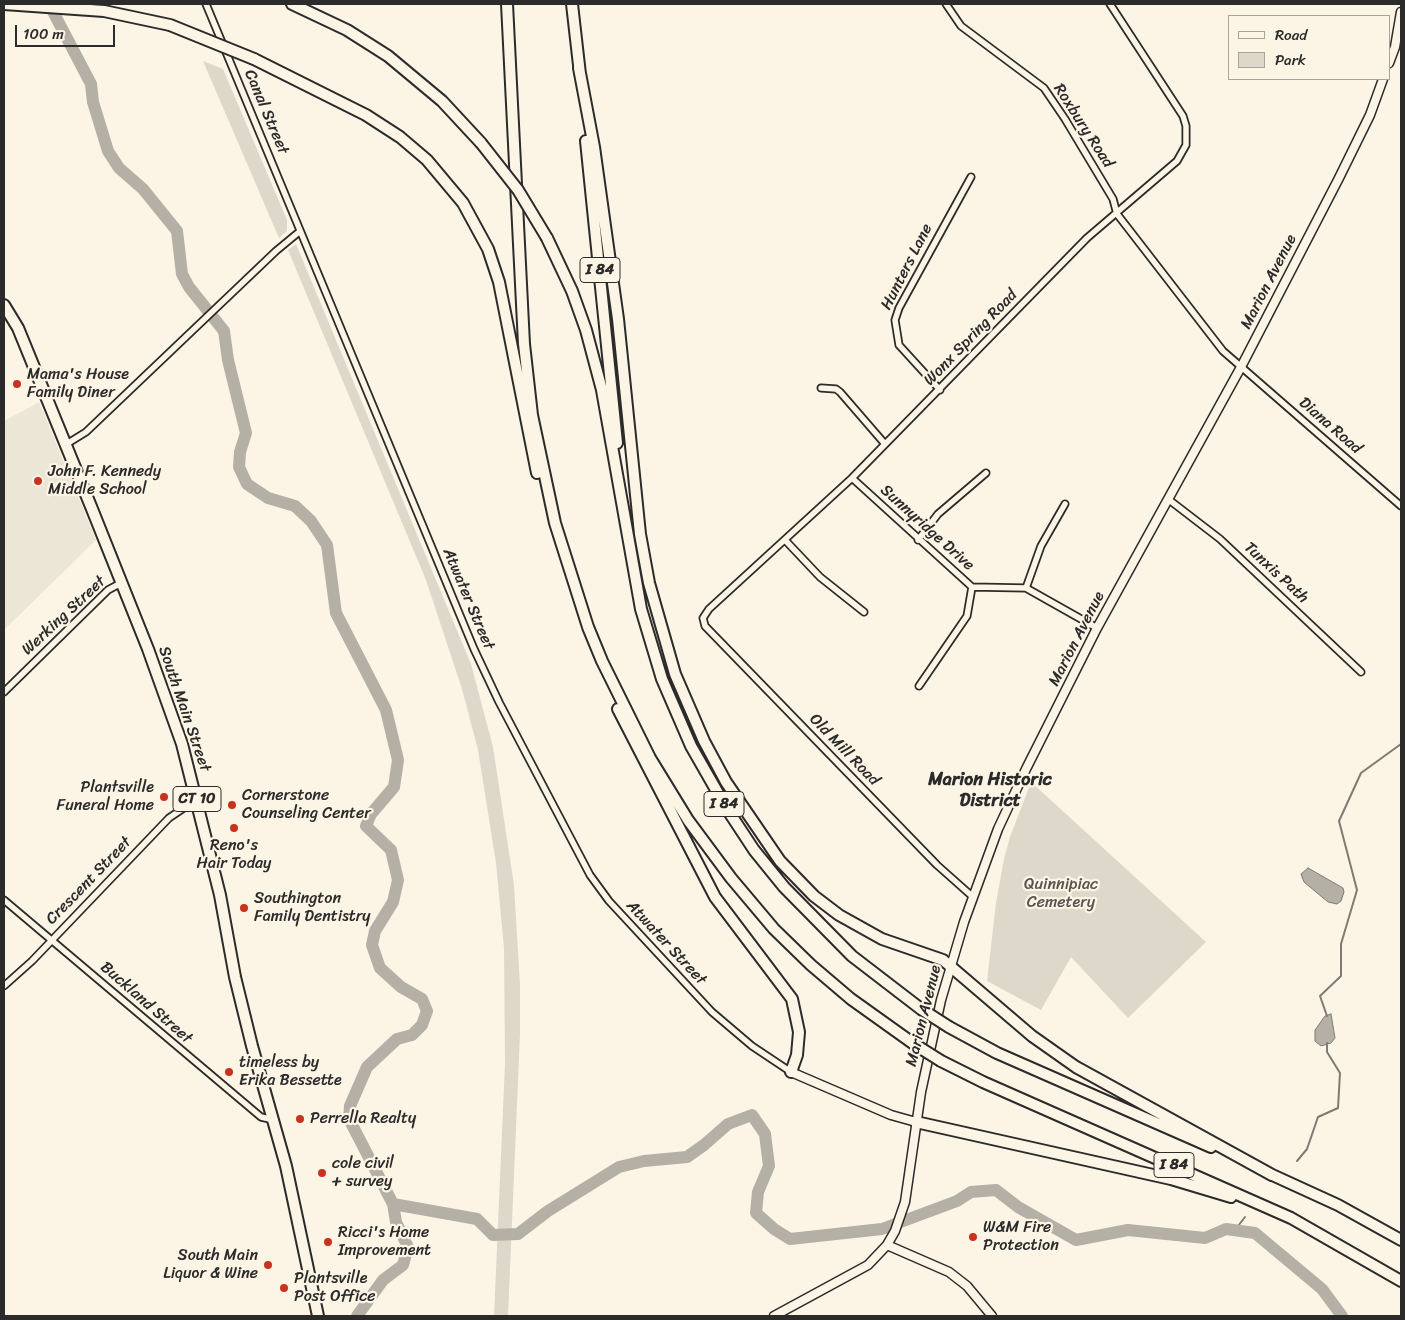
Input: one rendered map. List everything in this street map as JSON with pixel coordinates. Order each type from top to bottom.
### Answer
[{"type":"highway","points":[[4,4],[120,14],[170,25],[254,59],[366,115],[392,132],[427,160],[463,203],[488,249],[499,282],[532,458],[555,523]]},
{"type":"highway","points":[[292,4],[347,30],[388,56],[442,101],[481,143],[518,190],[547,238],[572,291],[592,349],[606,410],[627,536]]},
{"type":"highway","points":[[503,4],[512,87]]},
{"type":"highway","name":"I 84","points":[[507,4],[524,344],[534,425],[555,523],[576,592],[602,661],[633,726],[688,820],[731,878],[774,929],[811,965],[851,999],[914,1044],[983,1082],[1291,1218],[1401,1281]]},
{"type":"highway","name":"I 84","points":[[572,4],[627,536],[641,609],[657,664],[684,732],[718,795],[754,850],[801,906],[852,956],[921,1010],[949,1027],[997,1053],[1338,1206],[1401,1240]]},
{"type":"highway","points":[[579,68],[595,156],[618,319],[644,556],[660,629],[684,698],[726,782],[765,841],[797,880],[814,896],[852,924],[882,939],[937,957],[951,965],[1032,1036],[1060,1057],[1272,1175]]},
{"type":"highway","name":"South Main Street","points":[[4,305],[18,328],[121,582],[172,715],[197,799],[220,895],[235,977],[252,1046],[286,1166],[318,1316]]},
{"type":"highway","points":[[602,661],[623,722],[715,897],[792,999],[799,1032],[797,1055],[791,1072]]},
{"type":"highway","points":[[916,1122],[1171,1179],[1291,1218]]},
{"type":"main road","points":[[1390,60],[1395,47],[1401,12]]},
{"type":"main road","name":"Marion Avenue","points":[[774,1316],[855,1274],[878,1257],[895,1230],[900,1218],[907,1188],[916,1122],[928,1058],[951,965],[972,897],[1007,809],[1097,628],[1241,367],[1367,121],[1383,80]]},
{"type":"main road","name":"Atwater Street","points":[[791,1072],[891,1115],[916,1122]]},
{"type":"main road","points":[[887,1245],[949,1272],[968,1286],[992,1316]]},
{"type":"street","name":"Canal Street","points":[[206,4],[300,232]]},
{"type":"street","name":"Roxbury Road","points":[[946,4],[961,26],[1044,88],[1113,199],[1117,214]]},
{"type":"street","name":"Wonx Spring Road","points":[[703,618],[709,609],[852,478],[1087,238],[1177,161],[1186,145],[1187,135],[1183,116],[1110,4]]},
{"type":"street","name":"Hunters Lane","points":[[940,390],[899,346],[895,320],[903,301],[971,177]]},
{"type":"street","points":[[1117,214],[1223,351],[1241,367]]},
{"type":"street","points":[[65,445],[86,432],[290,238],[300,232]]},
{"type":"street","name":"Atwater Street","points":[[300,232],[486,676],[590,875],[609,901],[712,1012],[752,1046],[791,1072]]},
{"type":"street","name":"Diana Road","points":[[1241,367],[1401,506]]},
{"type":"street","points":[[821,388],[836,389],[840,392],[886,444]]},
{"type":"street","points":[[918,540],[938,514],[986,473]]},
{"type":"street","name":"Sunnyridge Drive","points":[[852,478],[918,540],[972,587],[1026,588],[1097,628]]},
{"type":"street","name":"Tunxis Path","points":[[1168,499],[1220,539],[1361,672]]},
{"type":"street","points":[[1026,588],[1041,546],[1065,504]]},
{"type":"street","points":[[785,540],[820,577],[864,612]]},
{"type":"street","name":"Werking Street","points":[[4,692],[108,590],[121,582]]},
{"type":"street","points":[[919,686],[967,616],[972,587]]},
{"type":"street","name":"Old Mill Road","points":[[703,618],[705,626],[718,640],[937,865],[972,897]]},
{"type":"street","name":"Crescent Street","points":[[4,986],[32,961],[169,818],[197,799]]},
{"type":"street","name":"Buckland Street","points":[[4,900],[261,1117],[274,1120]]},
{"type":"shaded area","name":"John F. Kennedy Middle School","points":[[39,402],[96,540],[4,630],[4,421]]},
{"type":"shaded area","points":[[1308,868],[1343,888],[1344,892],[1341,901],[1337,904],[1328,902],[1304,882],[1301,874]]},
{"type":"shaded area","points":[[1331,1014],[1335,1038],[1331,1043],[1321,1046],[1315,1041],[1315,1030],[1325,1016]]},
{"type":"green space","points":[[203,61],[223,69],[287,220],[287,231],[279,238]]},
{"type":"green space","points":[[296,244],[471,664],[493,747],[514,885],[520,985],[520,1034],[508,1316],[494,1316],[505,1063],[504,948],[496,863],[478,750],[462,689],[426,580],[288,250]]},
{"type":"green space","name":"Quinnipiac Cemetery","points":[[1031,782],[1206,942],[1128,1018],[1071,957],[1041,1010],[987,981],[996,903],[1004,859],[1010,837]]},
{"type":"waterway","points":[[49,4],[91,84],[93,102],[108,151],[119,168],[143,189],[177,231],[182,274],[189,287],[224,331],[228,360],[246,433],[240,452],[239,467],[247,484],[268,498],[295,506],[311,521],[327,545],[336,613],[386,710],[398,760],[394,787],[371,814],[366,826],[391,850],[398,880],[393,902],[375,931],[372,945],[380,968],[401,987],[422,999],[427,1011],[422,1025],[412,1035],[397,1039],[367,1067],[350,1106],[349,1119],[393,1204],[396,1222],[408,1247],[403,1265],[383,1280],[357,1316]]},
{"type":"waterway","points":[[1327,1016],[1320,996],[1341,976],[1341,944],[1357,890],[1339,821],[1361,773],[1401,744]]},
{"type":"waterway","points":[[1297,1161],[1307,1149],[1318,1117],[1338,1108],[1340,1073],[1327,1052],[1327,1043]]},
{"type":"waterway","points":[[393,1204],[477,1219],[493,1235],[518,1234],[548,1211],[619,1167],[644,1161],[687,1157],[728,1124],[752,1115],[765,1134],[769,1166],[758,1192],[756,1213],[774,1229],[790,1239],[882,1229],[957,1201],[971,1192],[996,1190],[1018,1207],[1076,1240],[1128,1230],[1205,1238],[1226,1229],[1255,1233],[1322,1289],[1342,1316]]},
{"type":"waterway","points":[[1235,1230],[1245,1217]]},
{"type":"place","name":"Mama's House Family Diner","points":[[17,384]]},
{"type":"place","name":"John F. Kennedy Middle School","points":[[38,481]]},
{"type":"place","name":"Plantsville Funeral Home","points":[[164,797]]},
{"type":"place","name":"Cornerstone Counseling Center","points":[[232,805]]},
{"type":"place","name":"Reno's Hair Today","points":[[234,828]]},
{"type":"place","name":"Southington Family Dentistry","points":[[244,908]]},
{"type":"place","name":"timeless by Erika Bessette","points":[[229,1072]]},
{"type":"place","name":"Perrella Realty","points":[[300,1119]]},
{"type":"place","name":"cole civil + survey","points":[[322,1173]]},
{"type":"place","name":"W&M Fire Protection","points":[[973,1237]]},
{"type":"place","name":"Ricci's Home Improvement","points":[[328,1242]]},
{"type":"place","name":"South Main Liquor & Wine","points":[[268,1265]]},
{"type":"place","name":"Plantsville Post Office","points":[[284,1288]]},
{"type":"district","name":"Marion Historic District","points":[[990,790]]}]
